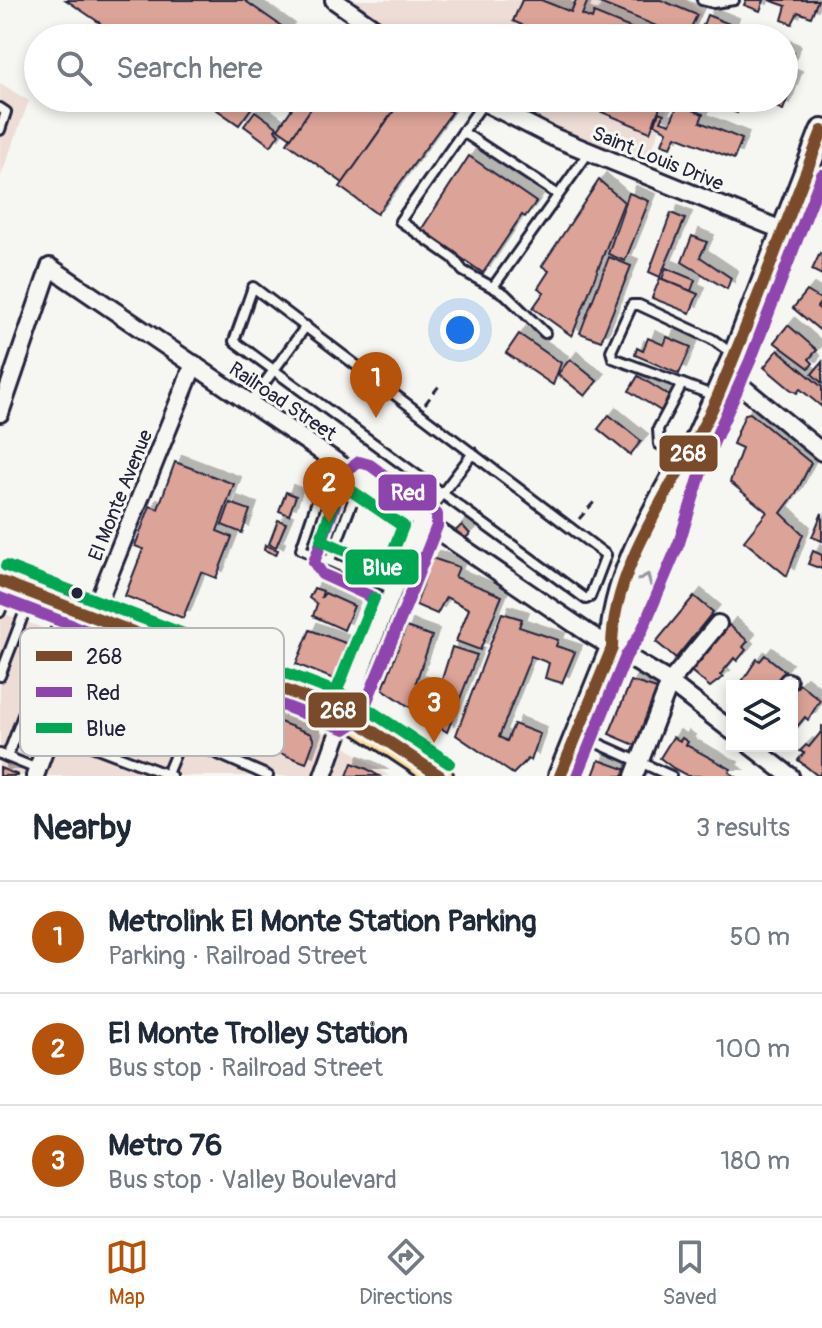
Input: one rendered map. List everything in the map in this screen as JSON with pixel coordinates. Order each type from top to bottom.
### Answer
[{"type":"main road","points":[[560,776],[612,648],[626,627],[664,537],[688,460],[735,355],[822,131]]},
{"type":"main road","points":[[14,586],[123,628]]},
{"type":"main road","points":[[284,689],[345,713],[440,776]]},
{"type":"street","points":[[334,0],[368,24]]},
{"type":"street","name":"Saint Louis Drive","points":[[505,112],[589,152],[784,231]]},
{"type":"street","name":"Railroad Street","points":[[0,413],[50,267],[612,648],[670,682],[726,726]]},
{"type":"street","name":"El Monte Avenue","points":[[89,628],[194,364]]},
{"type":"street","points":[[721,387],[740,385],[822,452]]},
{"type":"street","points":[[323,776],[422,520]]},
{"type":"street","points":[[637,768],[670,682],[718,624]]},
{"type":"street","points":[[759,752],[790,776]]},
{"type":"lane","points":[[702,0],[714,3],[734,0]]},
{"type":"lane","points":[[0,108],[6,112],[0,130]]},
{"type":"lane","points":[[474,112],[400,221],[453,258],[463,271],[505,294],[545,333]]},
{"type":"lane","points":[[463,132],[557,194]]},
{"type":"lane","points":[[493,287],[589,152]]},
{"type":"lane","points":[[253,287],[306,326],[606,555],[590,597],[586,599],[275,368],[234,341],[253,287]]},
{"type":"lane","points":[[721,387],[682,384],[611,354],[626,311],[632,305],[712,339],[735,355]]},
{"type":"lane","points":[[250,403],[306,326]]},
{"type":"lane","points":[[682,384],[658,429],[659,444],[688,460]]},
{"type":"lane","points":[[422,520],[473,453]]},
{"type":"lane","points":[[331,458],[301,549],[395,590]]},
{"type":"lane","points":[[330,560],[361,478]]},
{"type":"lane","points":[[0,612],[14,586]]},
{"type":"lane","points":[[0,676],[14,586]]},
{"type":"lane","points":[[56,628],[65,605]]},
{"type":"lane","points":[[20,716],[4,756],[36,773]]},
{"type":"lane","points":[[577,734],[637,768],[671,776]]},
{"type":"lane","points":[[119,756],[169,775],[176,756]]},
{"type":"lane","points":[[223,756],[268,776]]},
{"type":"path","points":[[432,395],[442,382]]},
{"type":"path","points":[[586,512],[595,501]]},
{"type":"shaded area","points":[[334,0],[686,0],[702,13],[698,24],[368,24]]},
{"type":"shaded area","points":[[0,83],[24,98],[25,112],[0,178]]},
{"type":"shaded area","points":[[507,112],[666,112],[643,174]]},
{"type":"shaded area","points":[[0,612],[42,628],[20,628],[20,756],[284,756],[284,714],[310,723],[389,776],[0,776]]},
{"type":"building","points":[[66,0],[244,0],[278,24],[99,24]]},
{"type":"building","points":[[522,0],[541,0],[571,12],[576,0],[588,0],[582,15],[592,19],[594,13],[621,24],[520,24],[513,21]]},
{"type":"building","points":[[592,0],[661,0],[697,15],[693,24],[651,24]]},
{"type":"building","points":[[746,0],[764,0],[760,11],[744,5]]},
{"type":"building","points":[[769,0],[818,0],[811,17],[798,12],[792,24],[782,20],[786,6]]},
{"type":"building","points":[[707,15],[730,24],[703,24]]},
{"type":"building","points":[[220,112],[248,112],[239,125]]},
{"type":"building","points":[[256,112],[277,127],[275,130],[279,134],[271,146],[244,126]]},
{"type":"building","points":[[290,112],[309,112],[291,138],[278,129]]},
{"type":"building","points":[[308,112],[393,112],[343,183],[287,143]]},
{"type":"building","points":[[393,112],[452,112],[377,214],[340,187]]},
{"type":"building","points":[[602,112],[658,112],[650,132]]},
{"type":"building","points":[[659,112],[664,114],[661,121],[670,124],[675,112],[698,112],[703,114],[700,122],[742,139],[734,159],[676,136],[671,147],[662,144],[667,131],[655,124]]},
{"type":"building","points":[[469,156],[536,202],[525,217],[522,215],[483,273],[421,230]]},
{"type":"building","points":[[599,180],[624,202],[572,336],[533,308],[544,292],[538,288],[549,271],[542,266]]},
{"type":"building","points":[[629,193],[649,201],[625,261],[608,254]]},
{"type":"building","points":[[671,213],[685,219],[660,277],[649,272]]},
{"type":"building","points":[[692,236],[707,242],[700,257],[731,278],[727,289],[682,262]]},
{"type":"building","points":[[820,253],[822,255],[822,275],[812,270]]},
{"type":"building","points":[[609,257],[631,266],[601,341],[580,333]]},
{"type":"building","points":[[666,268],[695,280],[691,291],[662,279]]},
{"type":"building","points":[[660,278],[698,294],[690,313],[652,298]]},
{"type":"building","points":[[807,291],[822,300],[817,307],[822,311],[822,332],[793,308]]},
{"type":"building","points":[[788,325],[817,350],[809,359],[813,363],[809,368],[774,342]]},
{"type":"building","points":[[519,334],[561,363],[553,385],[506,353]]},
{"type":"building","points":[[667,337],[691,347],[679,374],[635,355],[637,348],[643,351],[648,338],[664,345]]},
{"type":"building","points":[[778,350],[822,387],[822,407],[800,389],[797,393],[790,389],[764,367]]},
{"type":"building","points":[[570,359],[597,381],[585,396],[558,374]]},
{"type":"building","points":[[822,362],[822,383],[812,374]]},
{"type":"building","points":[[638,376],[670,396],[661,411],[629,391]]},
{"type":"building","points":[[750,413],[811,463],[796,493],[781,513],[803,534],[787,576],[744,541],[767,512],[730,482],[742,448],[733,444],[745,414]]},
{"type":"building","points":[[609,415],[641,441],[630,455],[598,429]]},
{"type":"building","points":[[175,462],[234,484],[217,531],[232,537],[216,578],[201,572],[183,618],[125,596],[143,549],[135,546],[150,506],[158,509]]},
{"type":"building","points":[[286,492],[296,496],[289,515],[279,511]]},
{"type":"building","points":[[230,503],[250,510],[242,533],[222,525]]},
{"type":"building","points":[[822,513],[822,541],[812,537]]},
{"type":"building","points":[[278,520],[286,523],[276,547],[269,544]]},
{"type":"building","points":[[462,525],[470,534],[461,542],[453,533]]},
{"type":"building","points":[[265,545],[278,550],[276,555],[264,550]]},
{"type":"building","points":[[813,551],[822,555],[822,569],[808,564]]},
{"type":"building","points":[[432,558],[459,567],[455,577],[502,596],[480,650],[456,641],[469,609],[446,597],[437,614],[416,605]]},
{"type":"building","points":[[314,588],[323,591],[321,598],[325,593],[354,606],[344,630],[313,616],[317,604],[309,598]]},
{"type":"building","points":[[694,596],[713,612],[676,658],[656,642]]},
{"type":"building","points":[[502,613],[522,619],[519,627],[558,640],[556,646],[575,652],[562,683],[545,678],[549,663],[531,656],[499,737],[507,741],[514,724],[540,734],[531,761],[528,759],[513,774],[456,735]]},
{"type":"building","points":[[729,625],[748,641],[743,647],[746,650],[737,661],[734,658],[720,675],[723,677],[710,687],[691,671]]},
{"type":"building","points":[[406,627],[432,636],[416,682],[438,692],[452,647],[477,655],[447,732],[383,689]]},
{"type":"building","points":[[310,630],[354,646],[344,672],[331,678],[296,664]]},
{"type":"building","points":[[765,655],[785,671],[778,680],[743,680],[757,659],[760,661]]},
{"type":"building","points":[[631,681],[660,690],[637,746],[609,734]]},
{"type":"building","points":[[800,684],[820,700],[808,720],[805,717],[798,726]]},
{"type":"building","points":[[284,724],[311,734],[314,741],[306,763],[284,755]]},
{"type":"building","points":[[822,731],[822,771],[818,776],[798,760],[804,753],[800,751],[806,745],[809,747]]},
{"type":"building","points":[[673,737],[680,741],[682,738],[688,742],[686,745],[731,769],[729,772],[735,776],[688,776],[673,768],[660,758]]},
{"type":"building","points":[[599,760],[627,770],[625,776],[593,776]]},
{"type":"building","points":[[352,763],[367,769],[379,776],[347,776]]},
{"type":"building","points":[[0,768],[18,775],[18,776],[0,776]]},
{"type":"transit line","name":"268","points":[[560,776],[612,648],[615,615],[636,551],[717,398],[822,131]]},
{"type":"transit line","name":"Red","points":[[577,776],[626,656],[641,633],[679,543],[703,466],[750,361],[822,175]]},
{"type":"transit line","name":"Red","points":[[374,598],[322,574],[314,562],[347,471],[359,462],[370,465],[437,514],[437,526],[410,594]]},
{"type":"transit line","name":"Blue","points":[[340,483],[403,526],[386,569],[321,540],[340,483]]},
{"type":"transit line","name":"Blue","points":[[6,566],[168,628]]},
{"type":"transit line","name":"268","points":[[0,581],[123,628]]},
{"type":"transit line","name":"Red","points":[[0,598],[79,628]]},
{"type":"transit line","name":"Blue","points":[[330,707],[374,598]]},
{"type":"transit line","name":"Red","points":[[284,706],[345,729],[359,720],[409,598]]},
{"type":"transit line","name":"Blue","points":[[284,672],[351,698],[449,763]]},
{"type":"transit line","name":"268","points":[[284,690],[345,713],[440,776]]},
{"type":"place","name":"Metrolink El Monte Station Parking","points":[[376,418]]},
{"type":"place","name":"El Monte Trolley Station","points":[[329,523]]},
{"type":"place","name":"Metro 76","points":[[434,743]]}]
